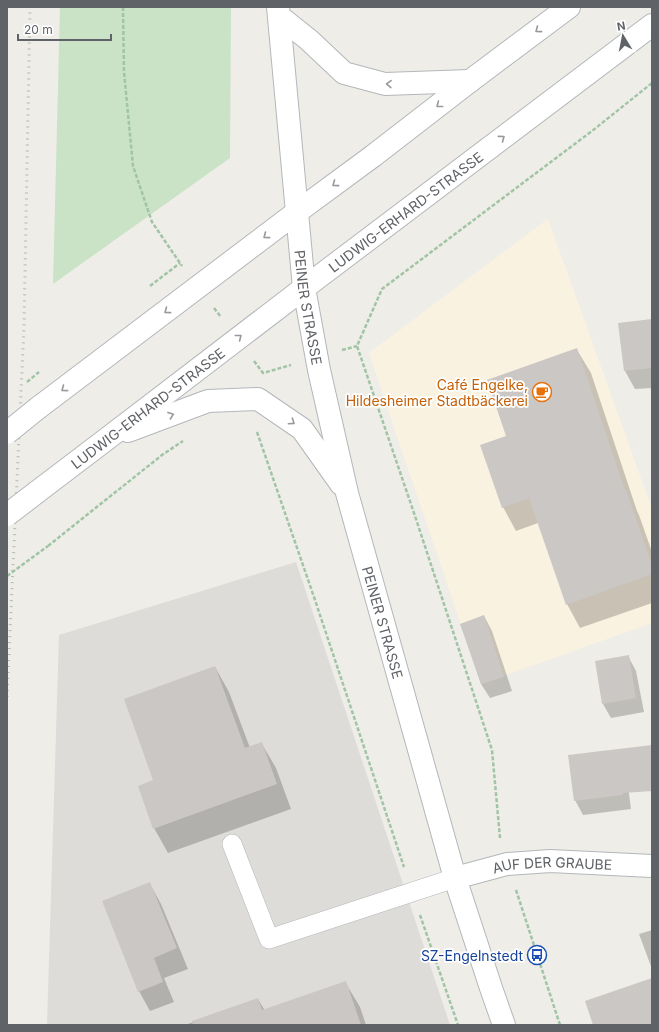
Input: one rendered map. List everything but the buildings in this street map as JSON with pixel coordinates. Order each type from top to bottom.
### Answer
[{"type":"main road","points":[[7,433],[569,7]]},
{"type":"main road","points":[[279,12],[344,73],[385,84],[470,81]]},
{"type":"main road","name":"PEINER STRASSE","points":[[279,12],[304,288],[319,370],[347,493],[455,878],[504,1025]]},
{"type":"main road","name":"LUDWIG-ERHARD-STRASSE","points":[[7,514],[652,25]]},
{"type":"main road","points":[[108,438],[208,401],[258,399],[302,429],[347,493]]},
{"type":"main road","name":"AUF DER GRAUBE","points":[[455,878],[507,864],[550,861],[652,866]]},
{"type":"lane","points":[[232,844],[269,939],[455,878]]},
{"type":"path","points":[[123,7],[124,72],[133,166],[152,222],[198,287]]},
{"type":"path","points":[[560,1025],[507,864],[499,834],[492,750],[414,512],[357,346],[382,289],[592,131],[652,83]]},
{"type":"path","points":[[263,373],[254,425],[314,597],[458,1025]]},
{"type":"path","points":[[7,576],[48,546],[162,455],[188,438]]},
{"type":"shaded area","points":[[548,219],[652,509],[652,623],[481,684],[369,353]]},
{"type":"shaded area","points":[[296,562],[450,1025],[47,1025],[59,635]]},
{"type":"green space","points":[[60,7],[231,7],[230,158],[53,284]]},
{"type":"railway","points":[[7,697],[24,327],[30,7]]},
{"type":"place","name":"Café Engelke, Hildesheimer Stadtbäckerei","points":[[542,392]]},
{"type":"place","name":"SZ-Engelnstedt","points":[[537,955]]}]
